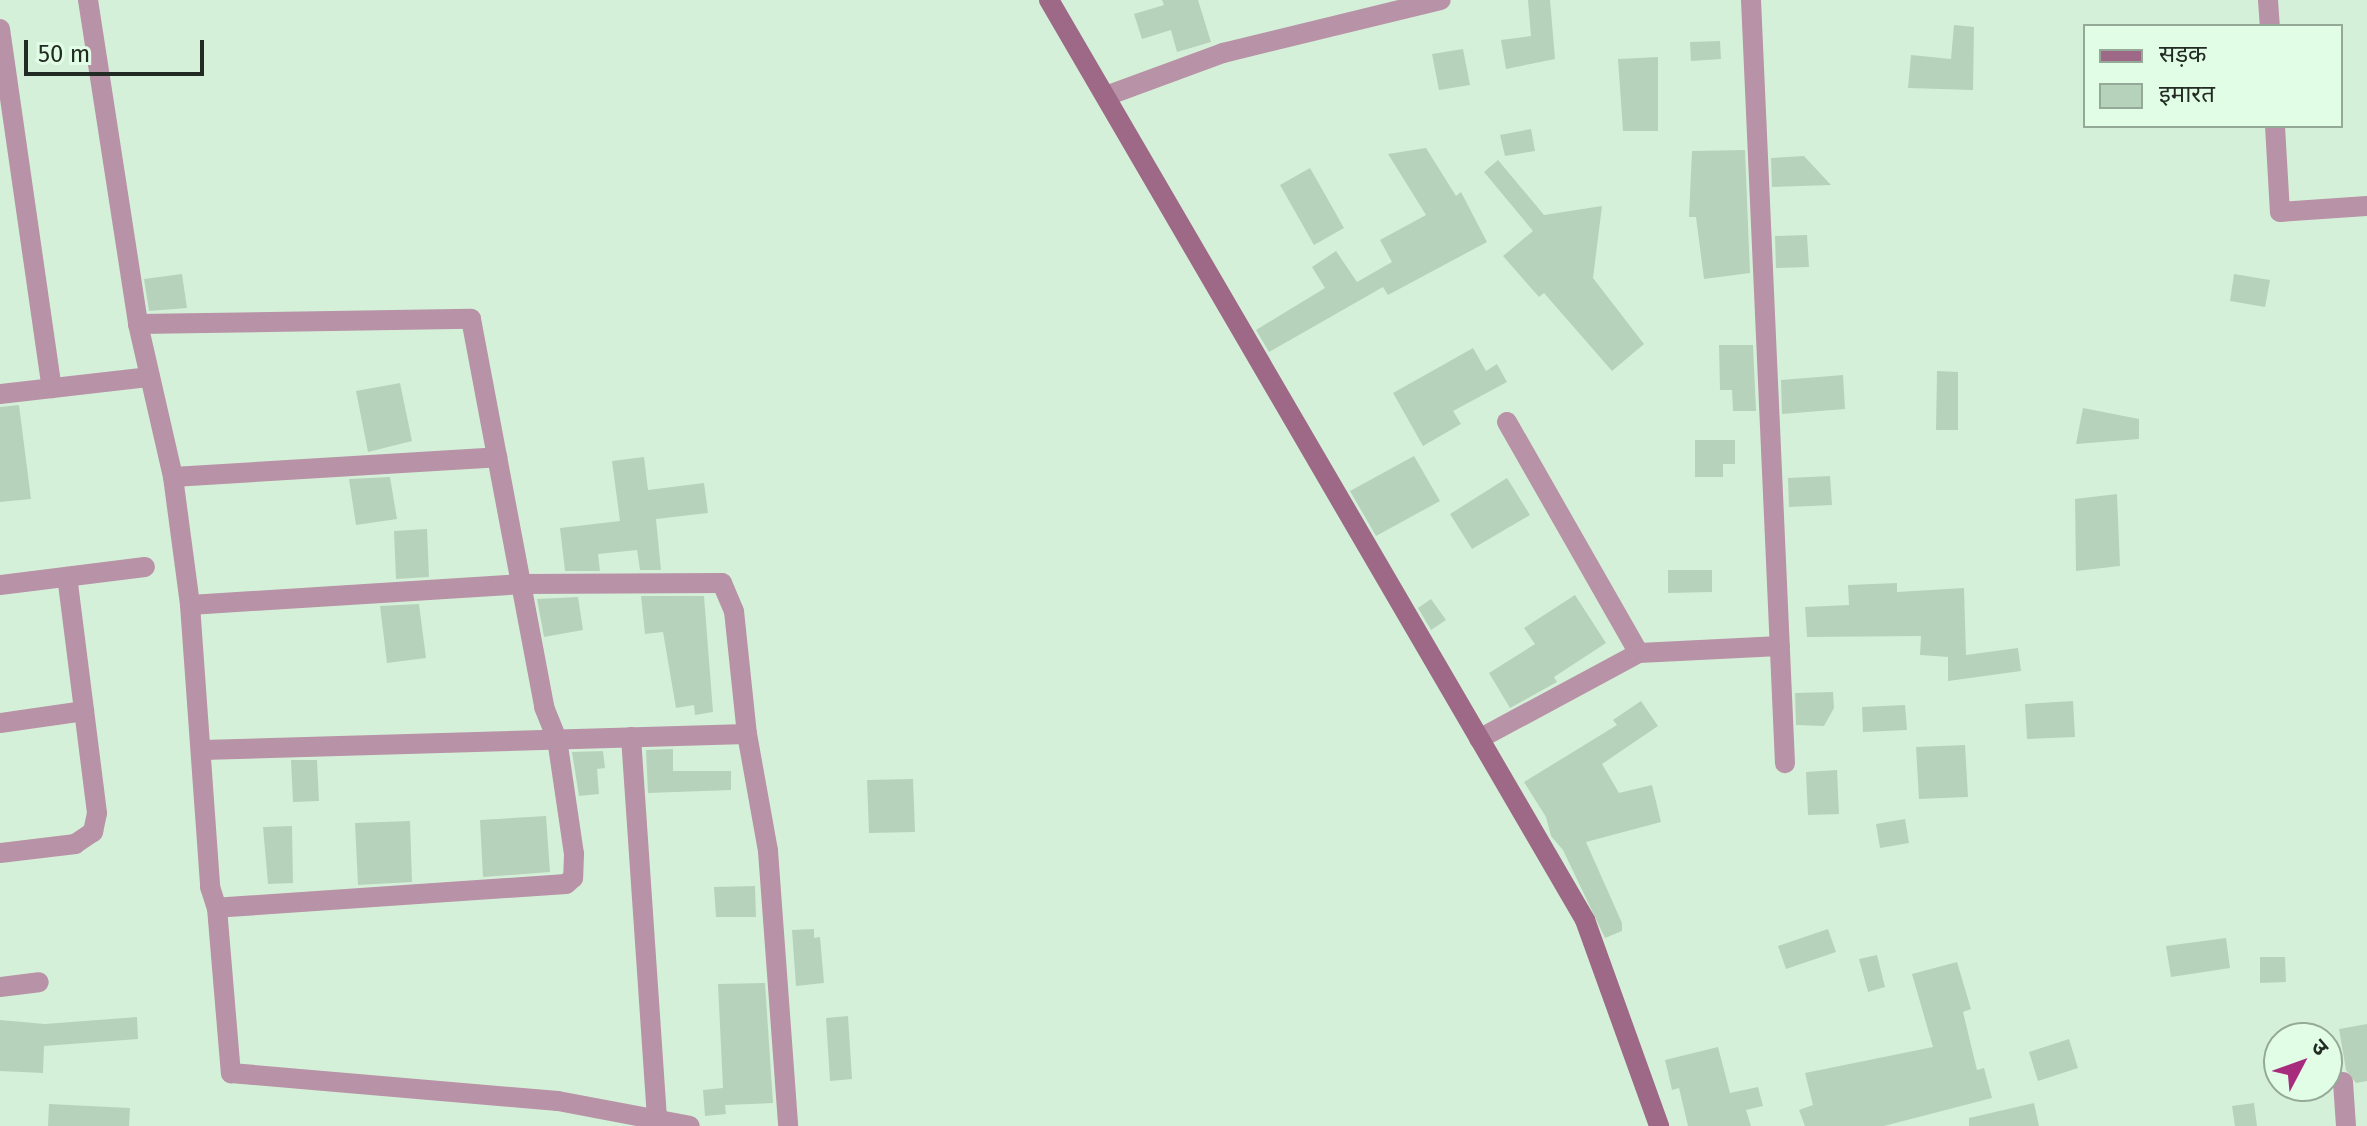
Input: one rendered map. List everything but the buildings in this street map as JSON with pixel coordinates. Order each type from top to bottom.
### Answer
[{"type":"street","points":[[88,0],[138,324],[173,477],[190,605],[203,750],[210,887],[217,908],[231,1073],[558,1101],[690,1126]]},
{"type":"street","points":[[1049,0],[1585,920],[1659,1126]]},
{"type":"street","points":[[1106,96],[1223,53],[1441,0]]},
{"type":"street","points":[[1750,0],[1785,763]]},
{"type":"street","points":[[2268,0],[2270,24]]},
{"type":"street","points":[[0,29],[52,388]]},
{"type":"street","points":[[2275,128],[2280,212],[2367,206]]},
{"type":"street","points":[[138,324],[471,319],[524,584],[544,707],[557,739],[574,854],[573,878],[566,884],[217,908]]},
{"type":"street","points":[[0,394],[150,377]]},
{"type":"street","points":[[1507,422],[1639,653]]},
{"type":"street","points":[[173,477],[497,457]]},
{"type":"street","points":[[0,585],[145,567]]},
{"type":"street","points":[[0,853],[75,844],[93,832],[97,813],[67,577]]},
{"type":"street","points":[[190,605],[524,584],[722,583],[734,611],[747,734],[768,851],[788,1126]]},
{"type":"street","points":[[1479,739],[1639,653],[1780,646]]},
{"type":"street","points":[[0,723],[84,711]]},
{"type":"street","points":[[203,750],[747,734]]},
{"type":"street","points":[[631,737],[657,1120]]},
{"type":"street","points":[[0,987],[39,982]]},
{"type":"street","points":[[2343,1082],[2346,1126]]}]
